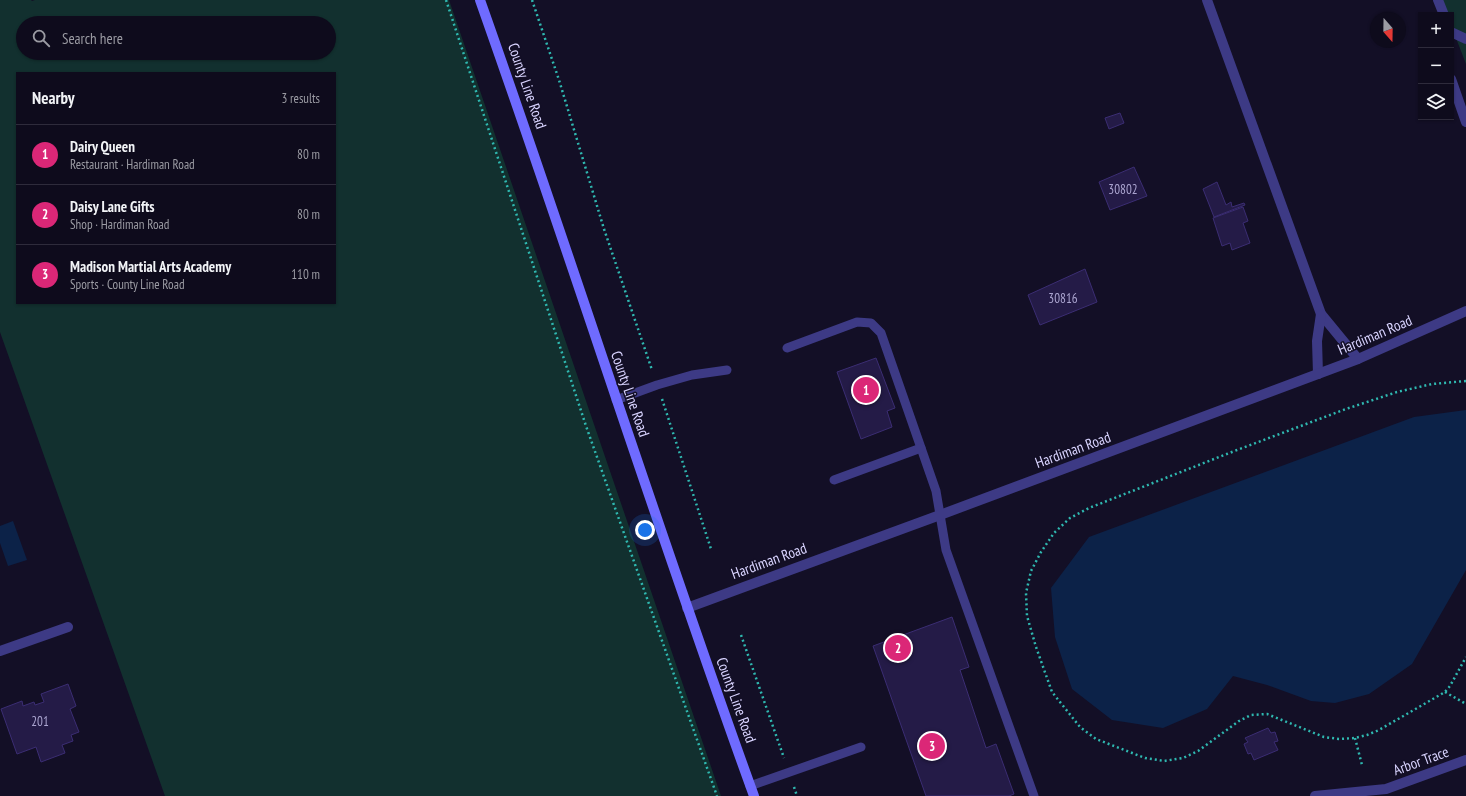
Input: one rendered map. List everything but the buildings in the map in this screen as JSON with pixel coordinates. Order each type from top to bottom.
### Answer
[{"type":"main road","name":"County Line Road","points":[[480,0],[531,143],[687,608],[754,796]]},
{"type":"street","points":[[1207,0],[1321,314],[1358,359]]},
{"type":"street","points":[[1438,0],[1443,12]]},
{"type":"street","points":[[1454,33],[1466,39]]},
{"type":"street","points":[[1453,84],[1466,122]]},
{"type":"street","name":"Hardiman Road","points":[[687,608],[1358,359],[1466,311]]},
{"type":"street","points":[[1318,374],[1317,341],[1321,314]]},
{"type":"street","points":[[0,652],[68,627]]},
{"type":"street","name":"Arbor Trace","points":[[1315,796],[1384,794],[1466,760]]},
{"type":"lane","points":[[787,348],[857,322],[871,323],[881,333],[936,491],[946,550],[1034,796]]},
{"type":"lane","points":[[616,400],[657,385],[692,375],[727,370]]},
{"type":"lane","points":[[834,480],[921,448]]},
{"type":"lane","points":[[750,786],[861,747]]},
{"type":"path","points":[[446,0],[586,426],[717,796]]},
{"type":"path","points":[[532,0],[559,80],[604,229],[711,549]]},
{"type":"path","points":[[1466,381],[1432,384],[1398,392],[1360,404],[1089,508],[1070,518],[1054,533],[1041,552],[1031,572],[1026,593],[1027,616],[1052,692],[1080,727],[1096,739],[1145,758],[1164,762],[1183,758],[1198,751],[1239,721],[1251,715],[1267,714],[1324,737],[1339,739],[1355,738],[1367,735],[1379,730],[1445,692],[1450,686],[1466,657]]},
{"type":"path","points":[[741,635],[797,796]]},
{"type":"path","points":[[1445,692],[1466,704]]},
{"type":"path","points":[[1355,738],[1362,765]]},
{"type":"green space","points":[[0,0],[449,0],[721,796],[165,796],[0,332]]},
{"type":"green space","points":[[1442,0],[1466,0],[1466,64],[1454,33],[1454,12],[1446,12]]},
{"type":"water","points":[[1466,410],[1466,570],[1412,664],[1369,694],[1335,703],[1311,701],[1267,685],[1233,676],[1207,709],[1163,728],[1112,720],[1072,689],[1055,637],[1051,588],[1089,537],[1414,417]]},
{"type":"water","points":[[13,521],[27,560],[8,566],[0,543],[0,526]]},
{"type":"place","name":"Dairy Queen","points":[[866,390]]},
{"type":"place","name":"Daisy Lane Gifts","points":[[898,648]]},
{"type":"place","name":"Madison Martial Arts Academy","points":[[932,746]]}]
